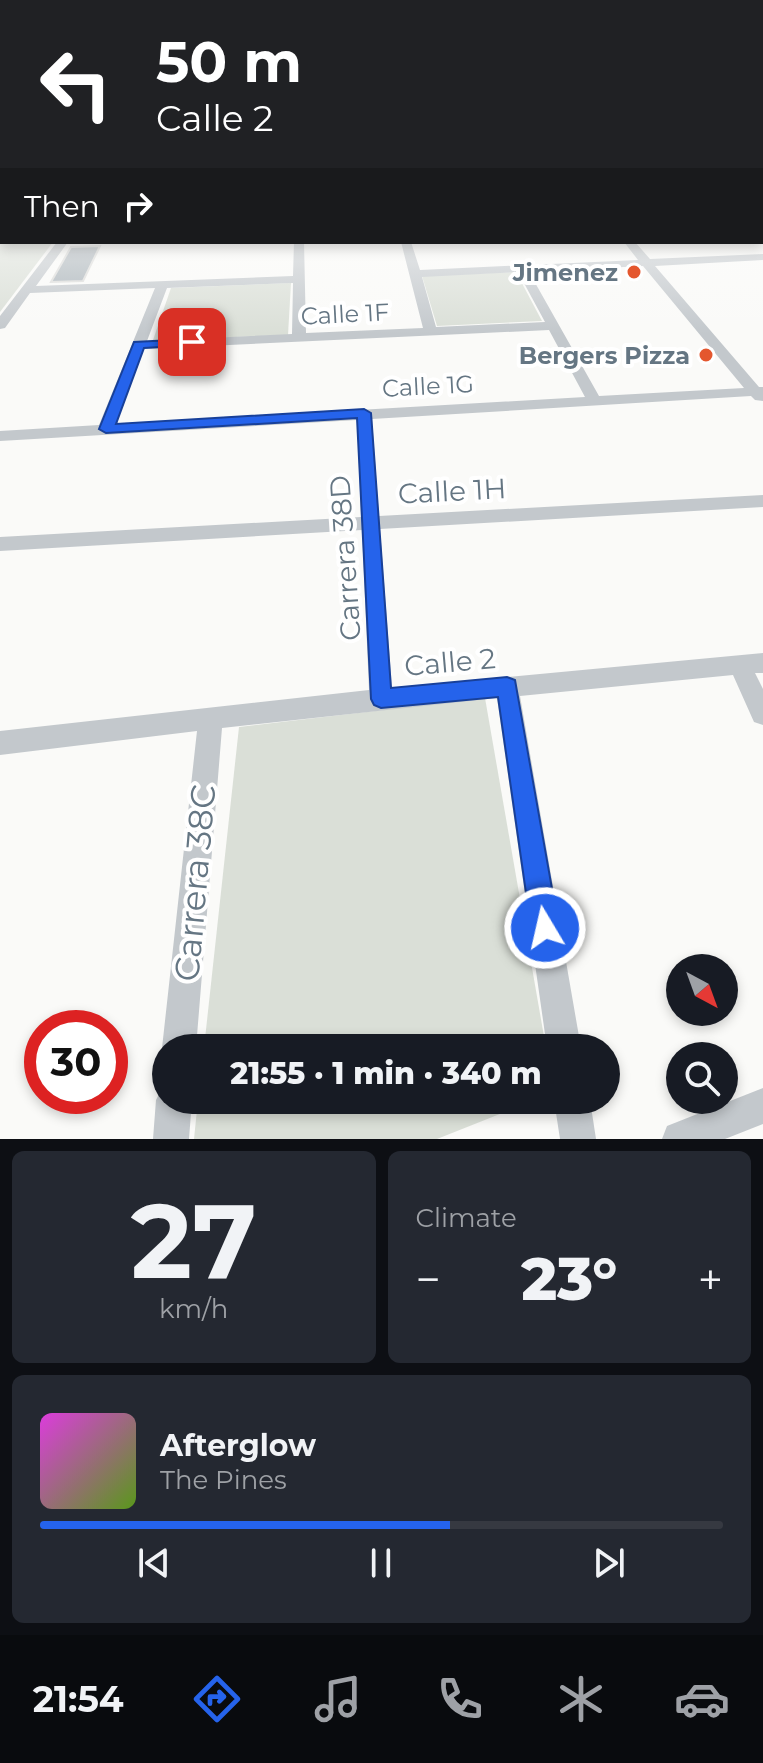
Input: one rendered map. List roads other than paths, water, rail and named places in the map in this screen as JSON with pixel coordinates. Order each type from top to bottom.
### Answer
[{"type":"street","points":[[0,325],[61,244]]},
{"type":"street","points":[[299,244],[299,338]]},
{"type":"street","points":[[407,244],[431,332]]},
{"type":"street","points":[[631,244],[761,394]]},
{"type":"street","points":[[415,274],[761,259]]},
{"type":"street","points":[[522,269],[594,400]]},
{"type":"street","points":[[25,290],[299,279]]},
{"type":"street","points":[[106,429],[162,285]]},
{"type":"street","name":"Calle 1F","points":[[139,345],[554,326]]},
{"type":"street","name":"Calle 1G","points":[[0,436],[594,400],[761,394]]},
{"type":"street","name":"Carrera 38D","points":[[364,413],[381,699]]},
{"type":"street","name":"Calle 1H","points":[[0,544],[763,501]]},
{"type":"street","points":[[752,664],[763,714]]},
{"type":"street","name":"Calle 2","points":[[0,743],[381,699],[752,664]]},
{"type":"street","points":[[507,687],[562,1034]]},
{"type":"street","name":"Carrera 38C","points":[[180,1034],[211,717]]},
{"type":"street","points":[[680,1139],[763,1106]]},
{"type":"street","points":[[171,1139],[173,1114]]},
{"type":"street","points":[[574,1114],[578,1139]]},
{"type":"place","name":"Jimenez","points":[[634,272]]},
{"type":"place","name":"Bergers Pizza","points":[[706,355]]}]
